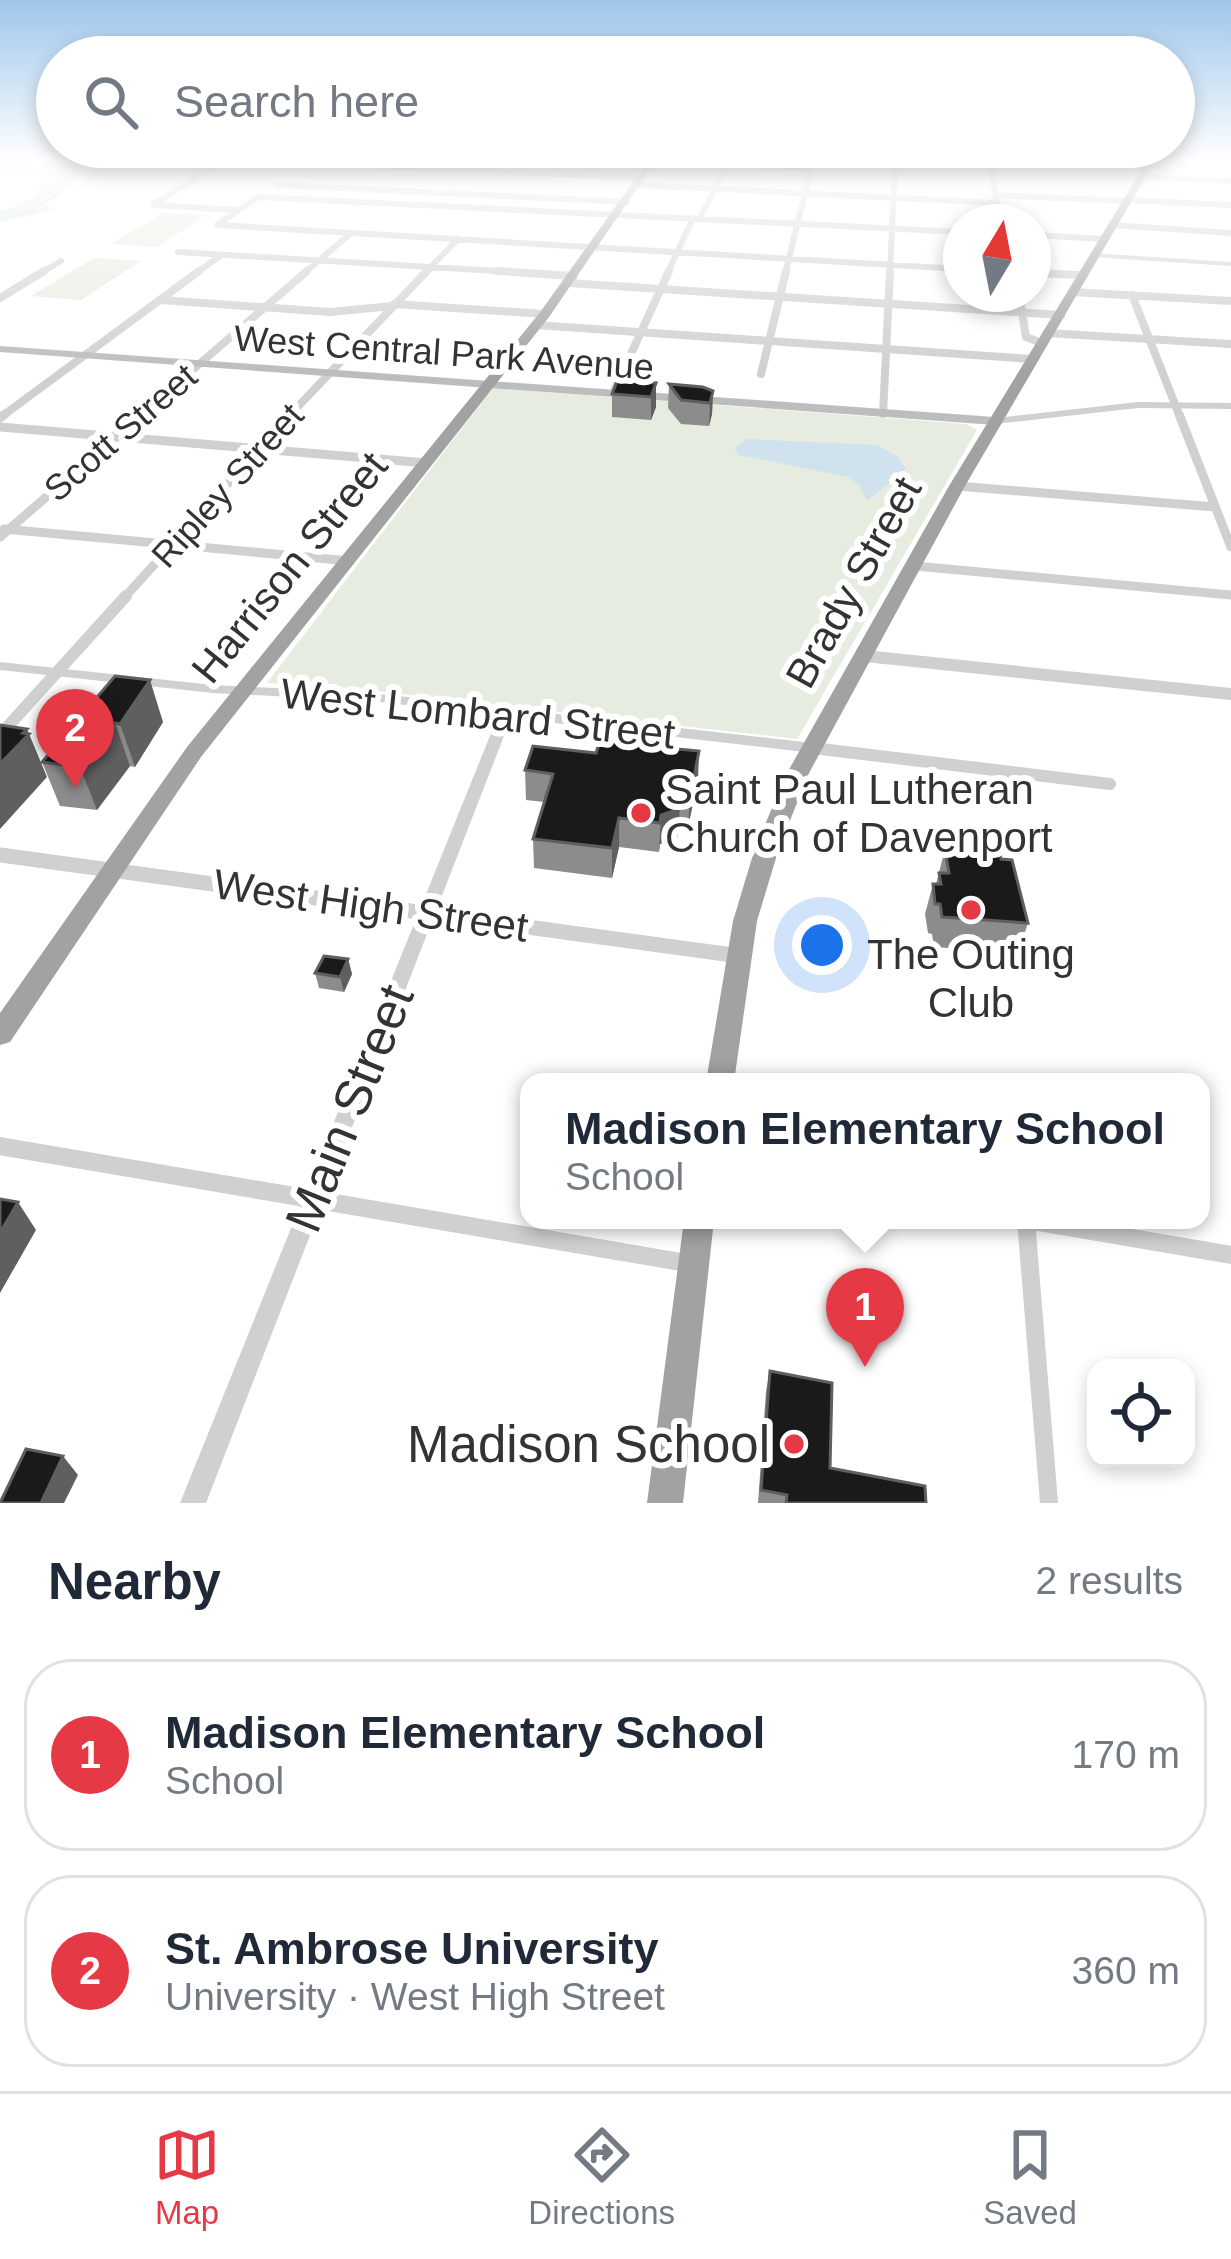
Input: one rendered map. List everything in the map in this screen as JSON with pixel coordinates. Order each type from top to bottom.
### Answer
[{"type":"highway","name":"Harrison Street","points":[[0,1034],[243,691],[607,231]]},
{"type":"highway","name":"Brady Street","points":[[722,1073],[745,921],[767,848],[813,748],[957,486],[1108,231]]},
{"type":"highway","points":[[665,1503],[698,1229]]},
{"type":"main road","name":"West Central Park Avenue","points":[[0,349],[995,421]]},
{"type":"street","points":[[320,231],[943,267]]},
{"type":"street","points":[[612,394],[690,231]]},
{"type":"street","points":[[761,374],[796,231]]},
{"type":"street","points":[[883,414],[893,231]]},
{"type":"street","name":"Scott Street","points":[[3,531],[351,233]]},
{"type":"street","points":[[1103,240],[1231,233]]},
{"type":"street","points":[[1051,236],[1103,240],[1231,264]]},
{"type":"street","name":"Ripley Street","points":[[0,735],[328,373],[458,239]]},
{"type":"street","points":[[178,252],[943,307]]},
{"type":"street","points":[[0,418],[221,255]]},
{"type":"street","points":[[0,298],[61,261]]},
{"type":"street","points":[[1051,277],[1132,295],[1231,301]]},
{"type":"street","points":[[1132,295],[1231,547]]},
{"type":"street","points":[[159,300],[330,312],[393,305],[640,332],[889,349],[1150,339],[1231,344]]},
{"type":"street","points":[[1040,345],[1026,337],[1021,312],[1061,315]]},
{"type":"street","points":[[1009,400],[1024,411],[1052,415]]},
{"type":"street","points":[[995,421],[1174,404],[1231,406]]},
{"type":"street","points":[[0,427],[427,463]]},
{"type":"street","points":[[957,486],[1215,507]]},
{"type":"street","points":[[3,531],[350,561]]},
{"type":"street","points":[[915,566],[1231,596]]},
{"type":"street","points":[[865,656],[1231,694]]},
{"type":"street","name":"West Lombard Street","points":[[0,667],[243,691],[371,697],[813,748]]},
{"type":"street","name":"Main Street","points":[[193,1503],[506,713]]},
{"type":"street","points":[[813,748],[1110,784]]},
{"type":"street","name":"West High Street","points":[[0,855],[741,956]]},
{"type":"street","points":[[0,1146],[694,1264]]},
{"type":"street","points":[[1027,1229],[1049,1503]]},
{"type":"street","points":[[1079,1229],[1231,1255]]},
{"type":"shaded area","points":[[133,231],[181,231],[157,247],[111,244]]},
{"type":"shaded area","points":[[94,258],[141,261],[81,300],[31,296]]},
{"type":"shaded area","points":[[493,388],[966,424],[977,430],[797,739],[267,683]]},
{"type":"water","points":[[746,439],[877,445],[897,456],[906,469],[867,501],[859,485],[848,477],[739,455],[734,448]]},
{"type":"building","points":[[617,381],[656,383],[651,397],[612,394]]},
{"type":"building","points":[[669,384],[713,391],[710,403],[681,400]]},
{"type":"building","points":[[115,676],[150,680],[120,724],[115,723],[80,767],[42,762]]},
{"type":"building","points":[[0,725],[27,729],[23,733],[29,734],[0,764]]},
{"type":"building","points":[[647,725],[661,726],[669,736],[667,748],[699,751],[690,798],[681,797],[679,809],[661,815],[660,823],[619,818],[612,848],[533,839],[553,774],[525,770],[533,746],[596,753],[600,740],[636,744]]},
{"type":"building","points":[[951,835],[998,844],[1001,859],[1012,860],[1028,923],[942,917],[933,884],[941,884],[939,873],[949,873],[945,849],[953,849]]},
{"type":"building","points":[[324,956],[348,959],[340,977],[315,973]]},
{"type":"building","points":[[0,1199],[18,1202],[0,1233]]},
{"type":"building","name":"Madison School","points":[[770,1371],[832,1383],[830,1468],[925,1486],[926,1503],[786,1503],[787,1495],[761,1490]]},
{"type":"building","points":[[26,1449],[63,1456],[41,1503],[0,1503]]},
{"type":"place","name":"St. Ambrose University","points":[[75,788]]},
{"type":"place","name":"Saint Paul Lutheran Church of Davenport","points":[[641,813]]},
{"type":"place","name":"The Outing Club","points":[[971,910]]},
{"type":"place","name":"Madison Elementary School","points":[[865,1367]]},
{"type":"place","name":"Madison School","points":[[794,1444]]}]
